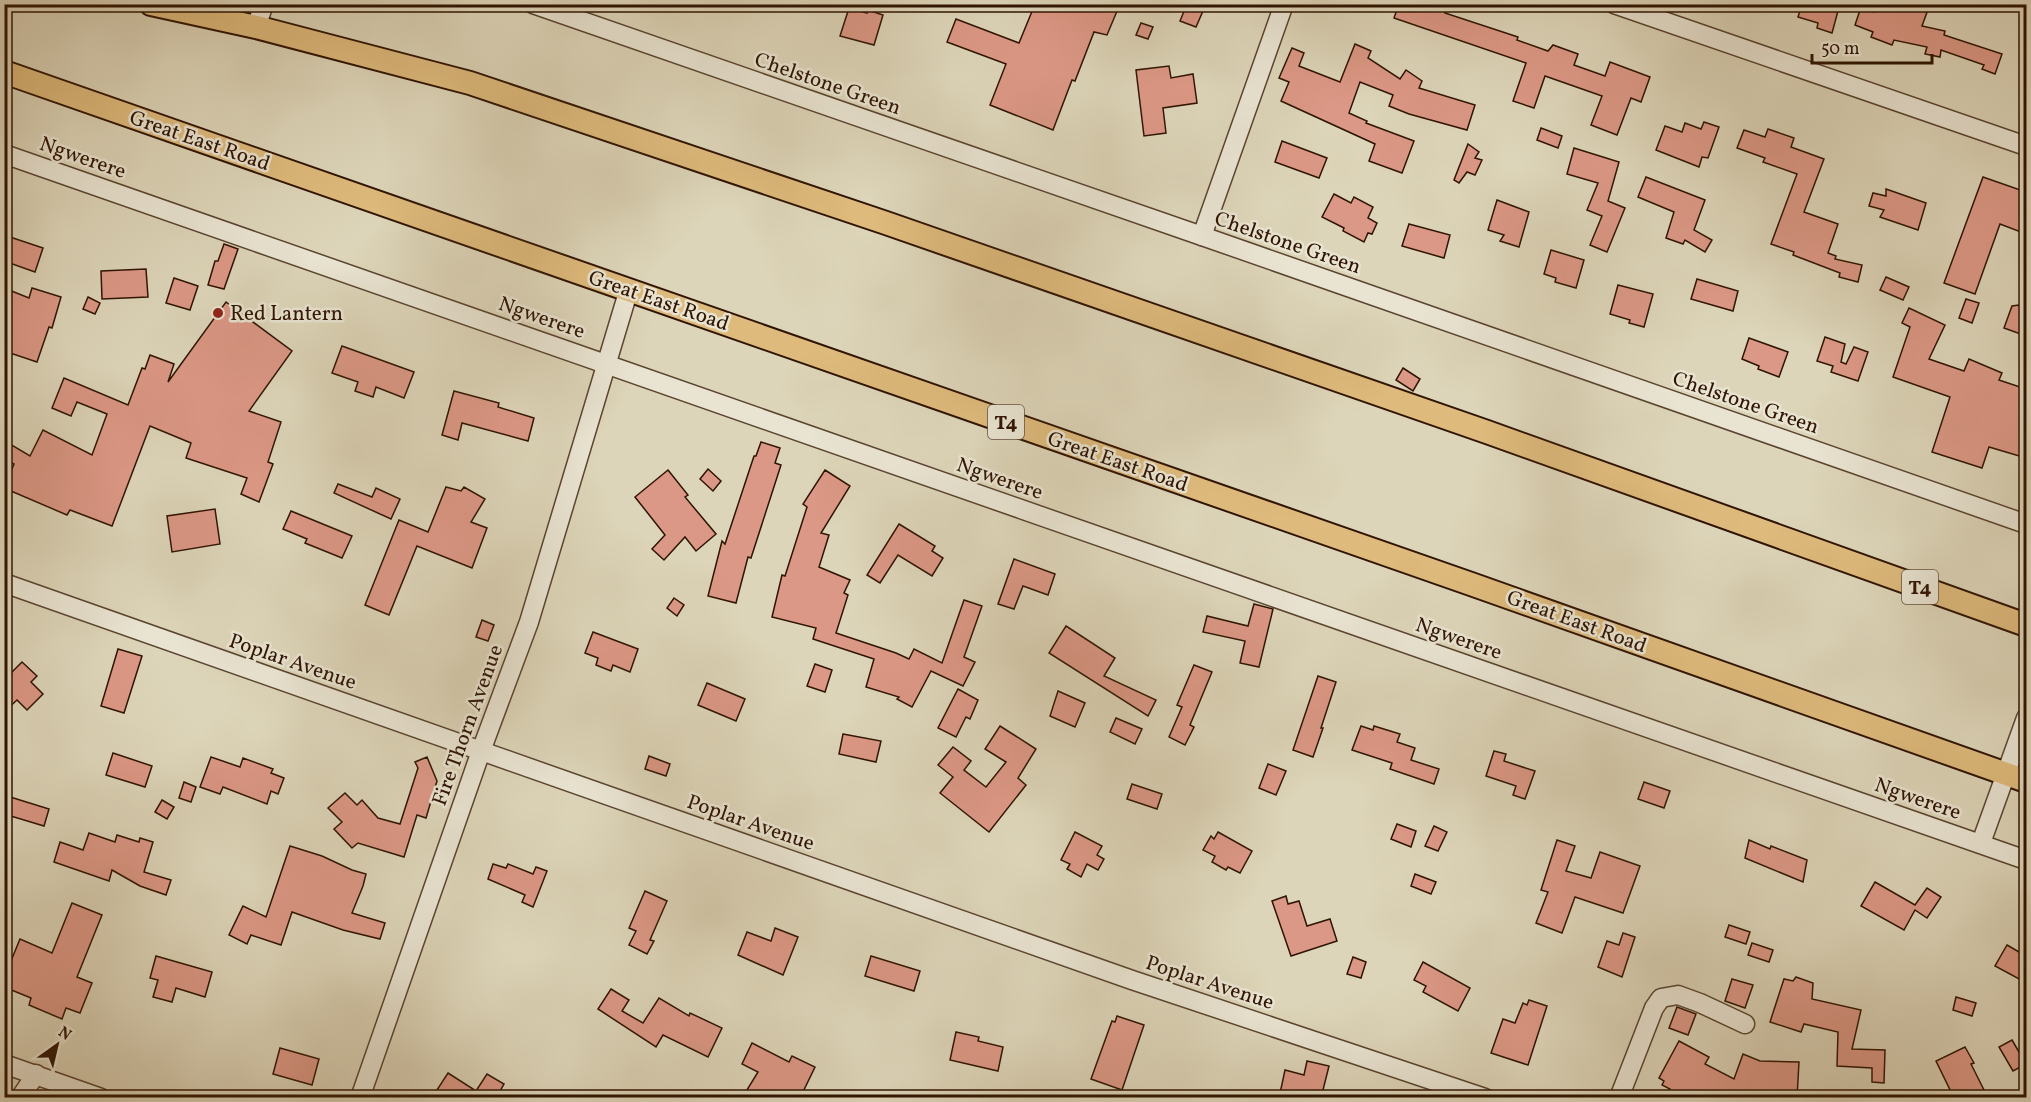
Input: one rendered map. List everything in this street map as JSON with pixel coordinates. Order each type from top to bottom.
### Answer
[{"type":"main road","name":"T4","points":[[151,4],[256,27],[470,83],[886,223],[1486,432],[2026,624]]},
{"type":"main road","name":"Great East Road","points":[[4,72],[1312,530],[1483,587],[2016,778]]},
{"type":"street","points":[[256,27],[264,4]]},
{"type":"street","name":"Chelstone Green","points":[[533,4],[2026,524]]},
{"type":"street","points":[[1202,236],[1284,4]]},
{"type":"street","points":[[1614,4],[2026,146]]},
{"type":"street","name":"Ngwerere","points":[[4,154],[1981,843],[2026,861]]},
{"type":"street","name":"Fire Thorn Avenue","points":[[360,1098],[528,622],[628,289]]},
{"type":"street","name":"Poplar Avenue","points":[[4,583],[1132,980],[1485,1098]]},
{"type":"street","points":[[1981,843],[2016,778],[2026,718]]},
{"type":"street","points":[[1619,1098],[1654,1008],[1661,998],[1678,995],[1744,1024]]},
{"type":"street","points":[[4,1064],[101,1098]]},
{"type":"street","points":[[20,1098],[36,1074]]},
{"type":"building","points":[[1035,4],[1120,4],[1107,35],[1094,32],[1053,130],[990,105],[1006,64],[947,42],[956,19],[1019,43]]},
{"type":"building","points":[[1187,4],[1206,4],[1196,27],[1180,21]]},
{"type":"building","points":[[1399,4],[1440,4],[1447,7],[1445,13],[1518,37],[1517,40],[1548,51],[1553,45],[1578,54],[1574,65],[1605,76],[1610,62],[1650,77],[1641,102],[1631,98],[1617,135],[1591,125],[1602,96],[1545,76],[1534,108],[1513,101],[1526,63],[1394,18]]},
{"type":"building","points":[[1802,4],[1815,4],[1838,11],[1832,33],[1817,28],[1818,23],[1798,17]]},
{"type":"building","points":[[1875,4],[1930,4],[1922,26],[1945,31],[1944,35],[2002,54],[1995,74],[1982,69],[1984,65],[1941,50],[1940,57],[1925,54],[1927,47],[1894,40],[1892,45],[1871,37],[1873,32],[1855,25],[1861,7],[1874,12]]},
{"type":"building","points":[[849,8],[867,13],[868,10],[883,15],[874,45],[840,36]]},
{"type":"building","points":[[1141,23],[1153,27],[1148,39],[1136,35]]},
{"type":"building","points":[[1355,44],[1371,51],[1368,58],[1400,79],[1406,70],[1422,81],[1419,88],[1475,105],[1467,130],[1389,106],[1393,95],[1360,82],[1349,113],[1367,121],[1366,123],[1414,141],[1402,173],[1369,161],[1375,144],[1281,101],[1289,82],[1279,78],[1292,48],[1304,53],[1299,66],[1340,82]]},
{"type":"building","points":[[1169,66],[1171,78],[1193,74],[1197,103],[1163,108],[1166,133],[1144,136],[1136,70]]},
{"type":"building","points":[[1704,122],[1719,127],[1708,158],[1702,157],[1699,167],[1656,150],[1665,126],[1682,132],[1685,123],[1701,129]]},
{"type":"building","points":[[1541,128],[1562,136],[1558,148],[1537,140]]},
{"type":"building","points":[[1768,129],[1794,138],[1791,147],[1824,159],[1804,212],[1838,224],[1828,253],[1836,256],[1835,259],[1862,265],[1858,282],[1839,277],[1840,273],[1771,244],[1797,174],[1763,162],[1765,158],[1737,148],[1744,130],[1765,137]]},
{"type":"building","points":[[1282,141],[1327,158],[1319,178],[1275,162]]},
{"type":"building","points":[[1468,144],[1479,152],[1475,158],[1482,160],[1475,175],[1467,172],[1459,183],[1454,180]]},
{"type":"building","points":[[1574,148],[1619,162],[1608,201],[1625,208],[1607,252],[1590,245],[1602,216],[1587,210],[1598,183],[1567,174]]},
{"type":"building","points":[[1646,177],[1705,200],[1694,230],[1712,240],[1705,252],[1685,240],[1683,244],[1666,238],[1674,212],[1638,197]]},
{"type":"building","points":[[1983,177],[2026,192],[2026,234],[2000,224],[1975,294],[1944,283]]},
{"type":"building","points":[[1886,189],[1926,203],[1918,230],[1880,217],[1884,210],[1869,206],[1873,193],[1886,196]]},
{"type":"building","points":[[1334,194],[1351,203],[1354,197],[1373,207],[1368,218],[1377,223],[1372,234],[1368,233],[1364,242],[1343,231],[1344,228],[1322,217]]},
{"type":"building","points":[[1497,200],[1529,212],[1519,247],[1500,241],[1504,235],[1488,230]]},
{"type":"building","points":[[1409,224],[1450,235],[1444,258],[1402,246]]},
{"type":"building","points":[[4,235],[43,248],[35,272],[4,261]]},
{"type":"building","points":[[224,244],[238,249],[224,289],[208,285],[215,261],[218,261]]},
{"type":"building","points":[[1551,250],[1584,260],[1576,288],[1555,282],[1556,278],[1544,274]]},
{"type":"building","points":[[146,269],[148,297],[102,299],[101,271]]},
{"type":"building","points":[[1886,277],[1909,287],[1903,300],[1880,290]]},
{"type":"building","points":[[174,278],[198,286],[190,310],[166,303]]},
{"type":"building","points":[[1697,279],[1738,291],[1733,311],[1691,299]]},
{"type":"building","points":[[1618,285],[1653,294],[1644,327],[1610,314]]},
{"type":"building","points":[[4,288],[29,298],[32,288],[61,297],[52,328],[49,327],[37,362],[4,351]]},
{"type":"building","points":[[88,297],[100,303],[95,314],[83,309]]},
{"type":"building","points":[[1966,299],[1979,303],[1972,323],[1959,318]]},
{"type":"building","points":[[226,302],[292,351],[249,411],[281,422],[268,462],[273,464],[259,502],[241,494],[247,478],[186,458],[191,443],[150,426],[112,526],[70,510],[67,515],[4,488],[14,464],[4,458],[4,453],[10,444],[30,456],[43,430],[92,455],[107,414],[77,402],[71,416],[52,408],[64,378],[128,405],[142,368],[145,369],[150,355],[174,364],[168,382]]},
{"type":"building","points":[[2026,304],[2026,336],[2004,328],[2012,306]]},
{"type":"building","points":[[1909,308],[1945,325],[1929,359],[1964,371],[1969,359],[2002,373],[1999,380],[2026,389],[2026,458],[1989,447],[1982,468],[1932,452],[1950,397],[1893,377],[1910,327],[1902,323]]},
{"type":"building","points":[[1825,337],[1845,344],[1841,362],[1846,364],[1854,347],[1868,352],[1858,381],[1831,372],[1833,366],[1817,361]]},
{"type":"building","points":[[1749,338],[1788,352],[1779,377],[1758,369],[1759,366],[1742,359]]},
{"type":"building","points":[[342,346],[414,372],[404,398],[376,387],[373,397],[355,391],[358,382],[332,373]]},
{"type":"building","points":[[1403,368],[1420,379],[1413,391],[1396,380]]},
{"type":"building","points":[[454,391],[499,403],[498,407],[534,418],[528,441],[462,423],[458,440],[442,435]]},
{"type":"building","points":[[761,442],[780,448],[775,463],[781,465],[751,558],[748,557],[736,603],[708,596],[722,541],[725,544],[754,456]]},
{"type":"building","points":[[708,469],[721,481],[713,491],[700,479]]},
{"type":"building","points":[[668,470],[688,495],[685,497],[716,534],[696,551],[685,537],[664,560],[652,549],[665,535],[635,497]]},
{"type":"building","points":[[825,470],[850,486],[821,533],[829,535],[819,567],[850,580],[844,593],[848,595],[836,633],[909,659],[914,649],[942,663],[964,600],[982,606],[964,657],[975,662],[963,686],[931,671],[912,707],[897,699],[899,697],[866,687],[874,659],[813,639],[816,628],[772,617],[782,575],[785,576],[807,507],[803,504]]},
{"type":"building","points":[[338,484],[372,497],[376,488],[400,499],[391,519],[334,493]]},
{"type":"building","points":[[446,487],[461,491],[464,487],[485,499],[471,522],[487,528],[472,568],[417,546],[389,615],[365,605],[399,520],[428,532]]},
{"type":"building","points":[[215,509],[220,544],[172,552],[167,516]]},
{"type":"building","points":[[291,511],[352,536],[342,558],[305,543],[307,539],[283,529]]},
{"type":"building","points":[[899,524],[935,546],[932,551],[943,558],[932,576],[898,555],[880,583],[867,575]]},
{"type":"building","points":[[1014,559],[1055,574],[1048,595],[1023,586],[1014,609],[998,604]]},
{"type":"building","points":[[674,598],[684,605],[677,616],[667,608]]},
{"type":"building","points":[[1254,604],[1273,609],[1259,667],[1240,663],[1245,641],[1203,632],[1207,616],[1248,626]]},
{"type":"building","points":[[482,620],[494,625],[488,641],[476,637]]},
{"type":"building","points":[[1066,626],[1115,658],[1104,676],[1156,700],[1148,716],[1049,653]]},
{"type":"building","points":[[593,632],[638,649],[630,672],[613,665],[611,671],[596,665],[598,658],[585,653]]},
{"type":"building","points":[[118,649],[142,656],[124,713],[101,706]]},
{"type":"building","points":[[22,662],[37,676],[31,682],[43,694],[27,710],[17,700],[4,712],[4,680]]},
{"type":"building","points":[[815,664],[832,670],[825,692],[807,686]]},
{"type":"building","points":[[1194,665],[1212,672],[1190,725],[1194,727],[1185,745],[1169,737],[1182,707],[1177,705]]},
{"type":"building","points":[[1318,676],[1336,682],[1313,757],[1293,750]]},
{"type":"building","points":[[707,683],[745,699],[736,721],[698,705]]},
{"type":"building","points":[[958,689],[978,700],[970,719],[966,717],[956,737],[938,728]]},
{"type":"building","points":[[1058,691],[1085,703],[1075,727],[1050,716]]},
{"type":"building","points":[[1116,718],[1142,729],[1135,744],[1110,732]]},
{"type":"building","points":[[1000,726],[1036,749],[1018,778],[1026,785],[989,832],[940,793],[953,777],[938,765],[953,747],[971,761],[964,770],[986,787],[1006,762],[985,749]]},
{"type":"building","points":[[1361,726],[1373,730],[1374,726],[1400,734],[1397,742],[1415,748],[1411,760],[1439,769],[1434,784],[1390,769],[1392,763],[1352,750]]},
{"type":"building","points":[[843,734],[881,741],[876,762],[839,754]]},
{"type":"building","points":[[1494,751],[1506,754],[1504,761],[1535,771],[1525,799],[1513,795],[1516,786],[1486,776]]},
{"type":"building","points":[[113,753],[152,766],[145,787],[106,775]]},
{"type":"building","points":[[649,756],[670,764],[666,776],[645,769]]},
{"type":"building","points":[[211,757],[240,767],[243,758],[273,769],[271,773],[284,778],[278,794],[271,791],[267,804],[223,787],[220,794],[200,787]]},
{"type":"building","points":[[427,757],[437,781],[426,818],[417,815],[404,857],[358,843],[352,848],[334,829],[342,822],[328,808],[345,793],[357,805],[362,800],[378,818],[400,824],[418,768],[415,762]]},
{"type":"building","points":[[1268,764],[1286,771],[1276,795],[1259,788]]},
{"type":"building","points":[[184,782],[196,787],[191,802],[179,798]]},
{"type":"building","points":[[1644,782],[1670,791],[1664,808],[1638,799]]},
{"type":"building","points":[[1132,784],[1162,794],[1157,809],[1127,799]]},
{"type":"building","points":[[7,796],[49,809],[44,826],[4,814]]},
{"type":"building","points":[[162,800],[174,807],[167,819],[155,812]]},
{"type":"building","points":[[1397,824],[1416,831],[1411,847],[1391,839]]},
{"type":"building","points":[[1434,826],[1447,832],[1438,851],[1425,846]]},
{"type":"building","points":[[1075,832],[1102,846],[1097,855],[1104,859],[1098,870],[1087,864],[1081,877],[1067,869],[1070,864],[1061,860]]},
{"type":"building","points":[[1218,832],[1252,851],[1240,873],[1228,867],[1226,870],[1212,862],[1215,856],[1203,850],[1211,836],[1214,839]]},
{"type":"building","points":[[89,833],[115,842],[117,835],[139,842],[140,838],[153,842],[144,872],[171,880],[166,895],[140,886],[112,870],[109,881],[54,862],[60,842],[83,850]]},
{"type":"building","points":[[1557,840],[1575,846],[1566,871],[1591,878],[1600,852],[1640,866],[1623,913],[1575,897],[1562,933],[1536,923],[1548,892],[1541,890]]},
{"type":"building","points":[[1749,840],[1807,860],[1803,882],[1745,858]]},
{"type":"building","points":[[290,846],[366,874],[352,913],[385,923],[380,939],[343,930],[292,912],[281,945],[251,935],[247,944],[229,935],[243,906],[266,917]]},
{"type":"building","points":[[493,864],[506,868],[508,864],[533,874],[536,867],[547,871],[533,907],[522,902],[525,895],[488,879]]},
{"type":"building","points":[[1415,874],[1436,882],[1431,894],[1411,886]]},
{"type":"building","points":[[1875,882],[1915,905],[1927,888],[1941,897],[1927,918],[1915,910],[1904,930],[1861,906]]},
{"type":"building","points":[[645,891],[667,901],[650,940],[654,941],[647,954],[629,945],[636,931],[629,928]]},
{"type":"building","points":[[1286,896],[1288,904],[1299,901],[1307,926],[1330,919],[1337,941],[1291,956],[1272,901]]},
{"type":"building","points":[[72,903],[102,915],[77,977],[92,983],[80,1013],[66,1008],[62,1019],[29,1005],[31,998],[4,987],[4,978],[20,939],[52,953]]},
{"type":"building","points":[[1729,925],[1750,932],[1746,944],[1725,937]]},
{"type":"building","points":[[775,928],[798,937],[783,975],[738,955],[747,932],[771,941]]},
{"type":"building","points":[[1623,933],[1635,937],[1622,977],[1598,967],[1607,941],[1619,945]]},
{"type":"building","points":[[1752,943],[1773,950],[1769,962],[1748,955]]},
{"type":"building","points":[[2007,945],[2026,956],[2026,970],[2021,980],[1995,966]]},
{"type":"building","points":[[156,956],[212,972],[205,997],[176,988],[172,1002],[153,997],[158,980],[150,978]]},
{"type":"building","points":[[871,956],[920,971],[914,991],[865,976]]},
{"type":"building","points":[[1353,957],[1366,962],[1361,978],[1347,974]]},
{"type":"building","points":[[1423,962],[1470,988],[1458,1011],[1423,992],[1426,986],[1414,980]]},
{"type":"building","points":[[1796,977],[1813,983],[1812,999],[1861,1010],[1852,1049],[1885,1050],[1884,1083],[1872,1082],[1872,1068],[1837,1066],[1838,1032],[1804,1024],[1801,1032],[1770,1022],[1784,979],[1793,981]]},
{"type":"building","points":[[1732,979],[1753,985],[1745,1008],[1725,1001]]},
{"type":"building","points":[[611,989],[629,1000],[622,1011],[643,1023],[659,998],[689,1016],[690,1013],[722,1028],[708,1057],[663,1035],[656,1047],[598,1009]]},
{"type":"building","points":[[1956,997],[1976,1003],[1972,1016],[1953,1010]]},
{"type":"building","points":[[1529,1000],[1547,1006],[1528,1065],[1491,1053],[1503,1019],[1515,1023],[1523,1003],[1527,1005]]},
{"type":"building","points":[[1677,1007],[1696,1014],[1688,1035],[1669,1028]]},
{"type":"building","points":[[1117,1016],[1144,1025],[1122,1090],[1091,1079],[1112,1021],[1115,1022]]},
{"type":"building","points":[[956,1032],[979,1037],[978,1041],[1003,1047],[998,1071],[950,1060]]},
{"type":"building","points":[[2012,1040],[2026,1064],[2013,1071],[1999,1047]]},
{"type":"building","points":[[1679,1041],[1709,1057],[1705,1064],[1734,1079],[1743,1054],[1760,1061],[1799,1062],[1797,1098],[1665,1098],[1670,1089],[1662,1085],[1664,1081],[1659,1078]]},
{"type":"building","points":[[752,1043],[789,1062],[792,1056],[815,1067],[800,1098],[742,1098],[758,1072],[742,1064]]},
{"type":"building","points":[[1965,1047],[1988,1098],[1954,1098],[1936,1061]]},
{"type":"building","points":[[280,1048],[319,1059],[312,1085],[273,1074]]},
{"type":"building","points":[[1307,1061],[1329,1066],[1321,1098],[1279,1098],[1285,1070],[1304,1075]]},
{"type":"building","points":[[448,1073],[476,1091],[487,1074],[504,1084],[496,1098],[442,1098],[435,1093]]},
{"type":"place","name":"Red Lantern","points":[[218,313]]}]
